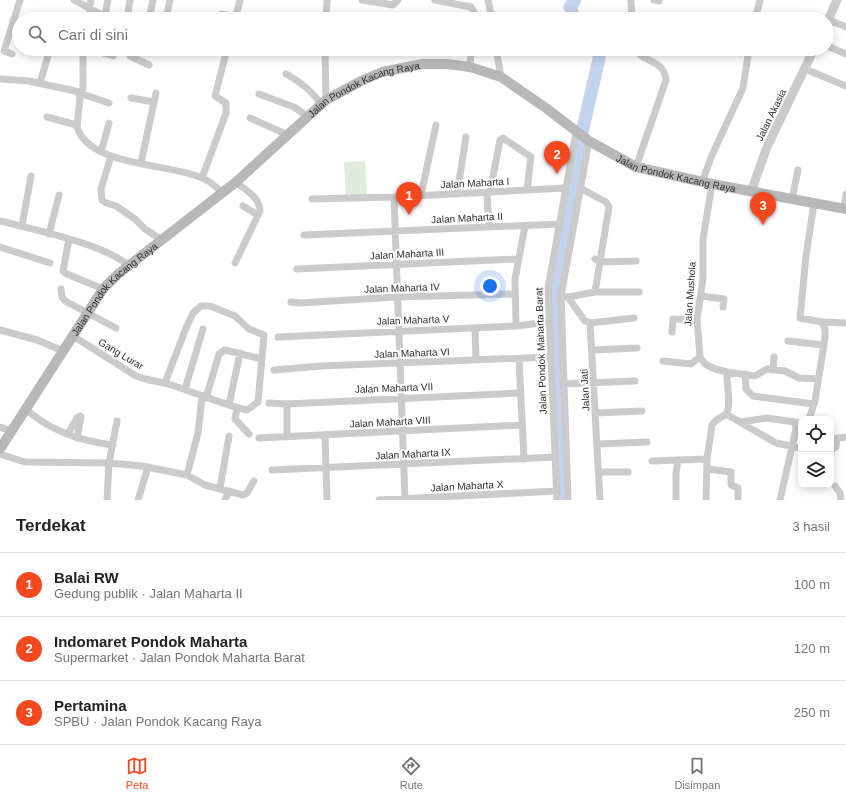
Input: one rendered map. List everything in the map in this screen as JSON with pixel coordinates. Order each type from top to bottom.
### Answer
[{"type":"main road","name":"Jalan Pondok Kacang Raya","points":[[0,449],[25,408],[104,289],[128,265],[236,182],[324,102],[361,81],[393,69],[423,64],[448,64],[470,67],[501,77],[546,108],[582,136],[636,167],[751,192],[845,208]]},
{"type":"street","points":[[16,12],[20,0]]},
{"type":"street","points":[[74,0],[97,12]]},
{"type":"street","points":[[89,9],[91,0]]},
{"type":"street","points":[[106,12],[108,0]]},
{"type":"street","points":[[128,12],[130,0]]},
{"type":"street","points":[[150,12],[153,0]]},
{"type":"street","points":[[167,12],[170,0]]},
{"type":"street","points":[[237,12],[240,0]]},
{"type":"street","points":[[326,12],[327,0]]},
{"type":"street","points":[[362,0],[391,4],[395,4],[398,0]]},
{"type":"street","points":[[434,0],[471,7],[474,12]]},
{"type":"street","points":[[488,0],[491,12]]},
{"type":"street","points":[[631,0],[632,12]]},
{"type":"street","points":[[757,12],[760,0]]},
{"type":"street","points":[[832,12],[837,0]]},
{"type":"street","points":[[12,22],[2,50],[12,54]]},
{"type":"street","points":[[834,22],[846,27]]},
{"type":"street","points":[[834,49],[846,54]]},
{"type":"street","points":[[40,83],[48,56]]},
{"type":"street","points":[[79,93],[83,89],[83,56]]},
{"type":"street","points":[[130,56],[149,65]]},
{"type":"street","points":[[202,178],[226,113],[226,103],[215,96],[225,56]]},
{"type":"street","points":[[324,102],[325,56]]},
{"type":"street","points":[[470,67],[471,56]]},
{"type":"street","points":[[497,56],[501,77]]},
{"type":"street","points":[[636,167],[666,80],[665,74],[661,68],[643,56]]},
{"type":"street","name":"Jalan Mushola","points":[[700,357],[697,320],[703,278],[703,239],[707,183],[712,155],[743,88],[748,56]]},
{"type":"street","name":"Jalan Akasia","points":[[751,192],[767,147],[811,56]]},
{"type":"street","points":[[805,69],[846,86]]},
{"type":"street","points":[[286,74],[299,81],[324,102]]},
{"type":"street","points":[[0,79],[40,83],[109,102]]},
{"type":"street","points":[[79,93],[79,132],[90,145],[111,156],[202,178],[222,192]]},
{"type":"street","points":[[141,163],[156,93]]},
{"type":"street","points":[[259,94],[294,107],[307,116]]},
{"type":"street","points":[[131,98],[154,102]]},
{"type":"street","points":[[47,117],[78,125]]},
{"type":"street","points":[[250,118],[288,135]]},
{"type":"street","points":[[101,152],[109,123]]},
{"type":"street","points":[[421,196],[436,125]]},
{"type":"street","name":"Jalan Pondok Maharta Barat","points":[[568,500],[563,384],[564,296],[580,188],[582,136]]},
{"type":"street","name":"Jalan Pondok Maharta Barat","points":[[557,500],[549,322],[549,280],[566,188],[582,136]]},
{"type":"street","points":[[457,194],[466,137]]},
{"type":"street","points":[[489,226],[489,192],[500,140],[503,138],[531,157],[527,190]]},
{"type":"street","points":[[111,156],[101,189],[102,200],[116,206],[135,219],[145,229],[162,240]]},
{"type":"street","points":[[792,199],[798,170]]},
{"type":"street","points":[[22,226],[32,176]]},
{"type":"street","points":[[235,262],[258,215],[260,205],[257,200],[236,182]]},
{"type":"street","name":"Jalan Maharta I","points":[[312,199],[421,196],[566,188]]},
{"type":"street","points":[[580,188],[598,196],[609,205],[598,260],[595,292]]},
{"type":"street","points":[[845,208],[846,194]]},
{"type":"street","points":[[49,234],[59,195]]},
{"type":"street","points":[[394,197],[396,297],[405,499]]},
{"type":"street","points":[[814,203],[800,315],[803,319],[817,319],[822,322],[846,322]]},
{"type":"street","points":[[243,206],[258,215]]},
{"type":"street","points":[[0,221],[69,240],[112,255],[128,265]]},
{"type":"street","name":"Jalan Maharta II","points":[[304,235],[560,224]]},
{"type":"street","points":[[516,326],[514,294],[517,259],[525,226]]},
{"type":"street","points":[[69,240],[63,271],[104,289]]},
{"type":"street","points":[[0,247],[50,263]]},
{"type":"street","name":"Jalan Maharta III","points":[[297,269],[517,259]]},
{"type":"street","points":[[598,260],[636,261]]},
{"type":"street","points":[[61,289],[62,297],[65,300],[116,328]]},
{"type":"street","points":[[564,296],[595,292],[639,292]]},
{"type":"street","name":"Jalan Maharta IV","points":[[291,302],[301,303],[396,297],[514,294]]},
{"type":"street","points":[[564,296],[584,320],[590,323],[634,318]]},
{"type":"street","points":[[701,296],[724,299],[723,307]]},
{"type":"street","points":[[164,383],[193,313],[201,306],[210,306],[234,316],[250,329],[264,336],[258,402],[247,410],[233,406]]},
{"type":"street","points":[[672,332],[673,320],[697,320]]},
{"type":"street","name":"Jalan Maharta V","points":[[278,337],[398,330],[516,326],[549,322]]},
{"type":"street","points":[[809,416],[814,404],[823,345],[825,329],[822,322]]},
{"type":"street","name":"Jalan Jati","points":[[590,323],[595,382],[600,500]]},
{"type":"street","points":[[475,328],[476,360]]},
{"type":"street","points":[[185,389],[203,329]]},
{"type":"street","points":[[0,330],[37,340],[63,352]]},
{"type":"street","name":"Gang Lurar","points":[[73,336],[136,376],[185,389],[204,398],[233,406]]},
{"type":"street","points":[[788,341],[823,345]]},
{"type":"street","points":[[593,350],[637,348]]},
{"type":"street","points":[[187,475],[198,433],[204,398],[219,354],[225,350],[262,359]]},
{"type":"street","points":[[240,354],[233,406],[236,419],[249,434]]},
{"type":"street","points":[[663,361],[691,364],[700,357],[705,364],[715,369],[727,372],[755,376],[767,369],[785,371],[799,378],[818,380]]},
{"type":"street","points":[[773,370],[774,357]]},
{"type":"street","name":"Jalan Maharta VI","points":[[274,370],[399,363],[551,358]]},
{"type":"street","points":[[519,359],[524,459]]},
{"type":"street","points":[[706,500],[707,459],[712,425],[715,421],[726,414],[729,401],[726,386],[727,372]]},
{"type":"street","points":[[745,374],[746,389],[753,396],[814,404]]},
{"type":"street","points":[[563,384],[635,381]]},
{"type":"street","name":"Jalan Maharta VII","points":[[269,403],[286,404],[520,393]]},
{"type":"street","points":[[286,404],[287,437]]},
{"type":"street","points":[[25,408],[42,421],[77,438],[94,443],[113,445]]},
{"type":"street","points":[[596,413],[642,411]]},
{"type":"street","points":[[726,414],[776,443],[798,448]]},
{"type":"street","points":[[68,434],[77,418],[80,416],[77,438]]},
{"type":"street","points":[[740,422],[767,418],[798,423],[780,500]]},
{"type":"street","points":[[107,500],[109,463],[117,422]]},
{"type":"street","name":"Jalan Maharta VIII","points":[[259,438],[522,425]]},
{"type":"street","points":[[0,427],[11,431]]},
{"type":"street","points":[[325,435],[327,500]]},
{"type":"street","points":[[220,488],[230,436]]},
{"type":"street","points":[[834,448],[836,447],[837,438],[846,437]]},
{"type":"street","points":[[598,444],[647,442]]},
{"type":"street","points":[[0,454],[25,462],[109,463],[148,467],[187,475],[205,484],[243,494],[247,493],[254,481]]},
{"type":"street","name":"Jalan Maharta IX","points":[[272,470],[556,457]]},
{"type":"street","points":[[652,461],[707,459]]},
{"type":"street","points":[[676,500],[678,461]]},
{"type":"street","points":[[138,500],[148,467]]},
{"type":"street","points":[[707,469],[732,472],[731,485],[738,488],[738,500]]},
{"type":"street","points":[[598,472],[628,472]]},
{"type":"street","points":[[835,486],[840,493],[841,500]]},
{"type":"street","points":[[225,500],[229,491]]},
{"type":"street","name":"Jalan Maharta X","points":[[379,500],[524,497],[557,491]]},
{"type":"green space","points":[[365,161],[367,196],[346,197],[344,162]]},
{"type":"waterway","points":[[572,12],[570,7],[575,0]]},
{"type":"waterway","points":[[562,500],[553,292],[577,154],[599,56]]},
{"type":"place","name":"Indomaret Pondok Maharta","points":[[557,174]]},
{"type":"place","name":"Balai RW","points":[[409,215]]},
{"type":"place","name":"Pertamina","points":[[763,225]]}]
